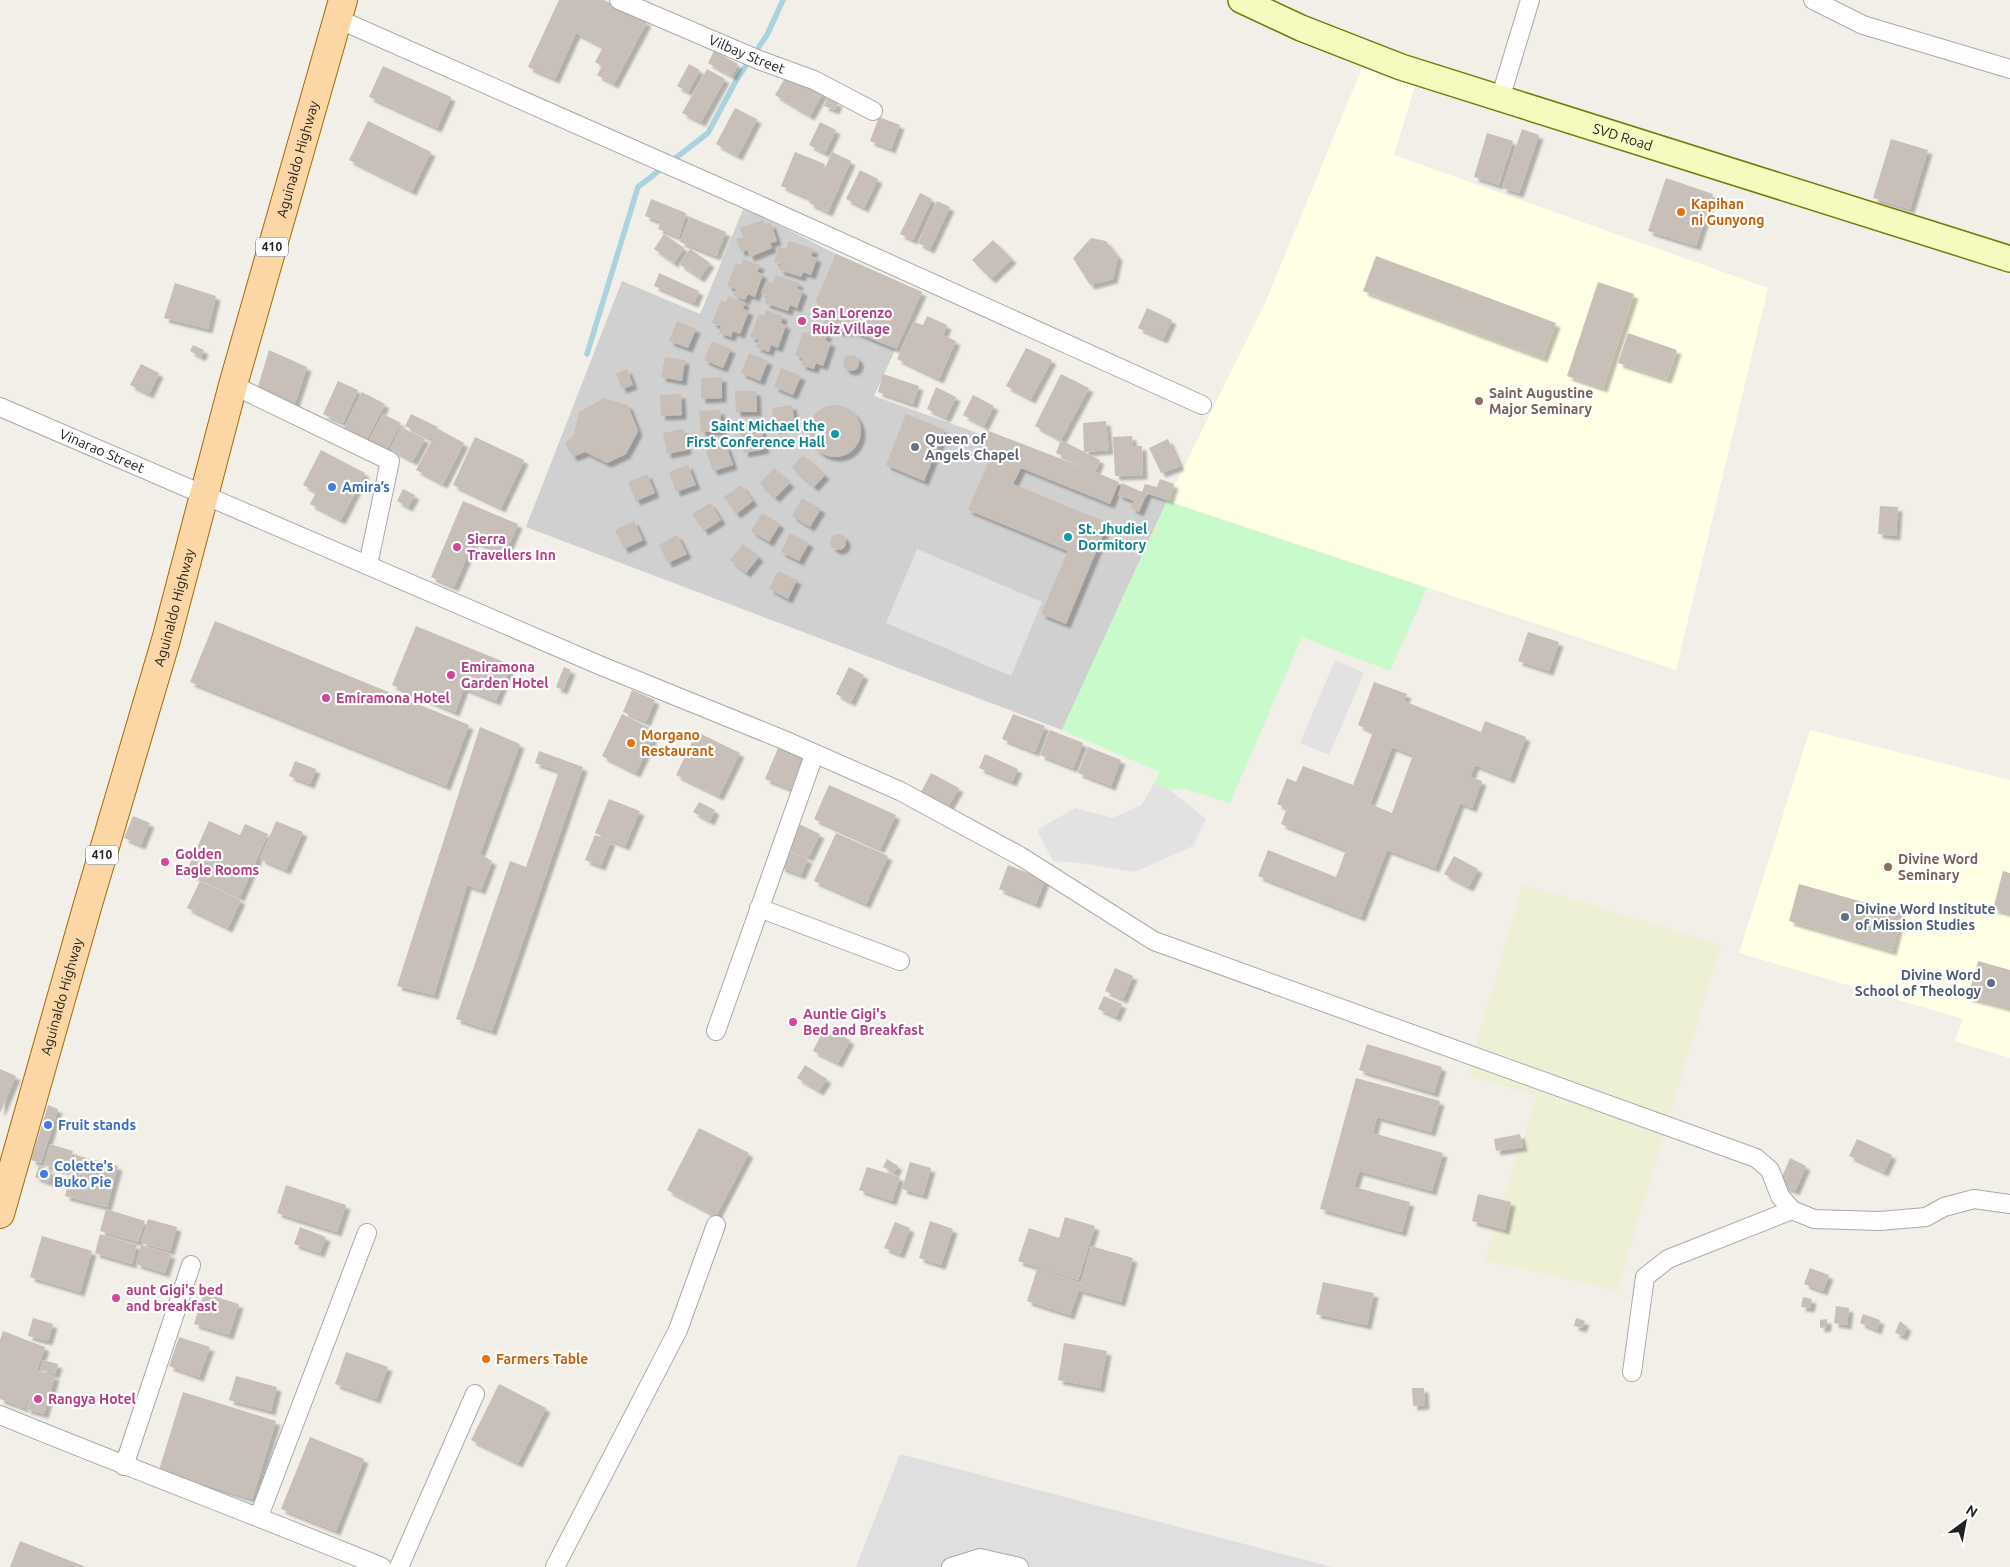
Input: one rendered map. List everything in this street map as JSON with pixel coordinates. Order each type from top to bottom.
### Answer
[{"type":"main road","name":"SVD Road","points":[[1241,0],[1301,28],[1401,67],[2010,259]]},
{"type":"main road","name":"Aguinaldo Highway","points":[[0,1214],[88,904],[166,640],[233,386],[341,9]]},
{"type":"street","name":"Vilbay Street","points":[[619,0],[759,60],[814,80],[873,111]]},
{"type":"street","points":[[1500,99],[1530,0]]},
{"type":"street","points":[[1813,0],[1863,25],[2010,69]]},
{"type":"street","points":[[341,9],[654,159],[1202,405]]},
{"type":"street","points":[[233,386],[390,461],[368,565]]},
{"type":"street","name":"Vinarao Street","points":[[0,407],[204,496],[900,791],[1020,856],[1154,941],[1756,1158],[1770,1170],[1780,1196],[1792,1210]]},
{"type":"street","points":[[716,1031],[814,755]]},
{"type":"street","points":[[759,908],[900,961]]},
{"type":"street","points":[[1632,1372],[1645,1276],[1668,1259],[1792,1210],[1814,1219],[1880,1221],[1926,1217],[1944,1207],[1974,1199],[2010,1204]]},
{"type":"street","points":[[555,1567],[678,1330],[716,1225]]},
{"type":"street","points":[[259,1516],[367,1233]]},
{"type":"street","points":[[124,1466],[191,1265]]},
{"type":"street","points":[[399,1567],[475,1394]]},
{"type":"street","points":[[0,1415],[124,1466],[259,1516],[382,1567]]},
{"type":"street","points":[[951,1567],[980,1558],[1020,1567]]},
{"type":"shaded area","name":"Saint Augustine Major Seminary","points":[[1362,68],[1415,86],[1394,155],[1768,288],[1676,670],[1167,501],[1266,301]]},
{"type":"shaded area","points":[[744,207],[832,252],[922,292],[874,396],[1167,501],[1062,730],[526,527],[622,281],[700,314]]},
{"type":"shaded area","points":[[917,549],[1042,602],[1011,676],[886,623]]},
{"type":"shaded area","points":[[1335,660],[1364,673],[1329,755],[1300,743]]},
{"type":"shaded area","name":"Divine Word Seminary","points":[[1810,730],[2010,780],[2010,1058],[1955,1041],[1963,1019],[1739,953]]},
{"type":"shaded area","points":[[1154,783],[1170,790],[1206,819],[1193,846],[1135,872],[1080,863],[1053,861],[1037,830],[1075,808],[1112,818],[1142,805]]},
{"type":"shaded area","points":[[1523,884],[1721,945],[1617,1291],[1484,1260],[1536,1096],[1467,1075]]},
{"type":"shaded area","points":[[900,1454],[1332,1567],[856,1567]]},
{"type":"green space","points":[[1167,501],[1427,588],[1390,671],[1302,637],[1230,803],[1185,789],[1170,790],[1154,783],[1160,772],[1062,730]]},
{"type":"building","points":[[559,0],[604,0],[647,22],[614,84],[597,75],[602,66],[595,62],[603,47],[576,33],[555,79],[528,67]]},
{"type":"building","points":[[714,51],[738,64],[732,76],[708,63]]},
{"type":"building","points":[[689,64],[700,70],[688,92],[677,86]]},
{"type":"building","points":[[383,66],[451,97],[437,128],[369,97]]},
{"type":"building","points":[[707,69],[725,79],[701,122],[682,113]]},
{"type":"building","points":[[788,73],[823,93],[810,116],[775,95]]},
{"type":"building","points":[[828,98],[838,103],[835,110],[824,106]]},
{"type":"building","points":[[735,108],[757,119],[738,156],[716,144]]},
{"type":"building","points":[[879,117],[900,125],[891,149],[870,141]]},
{"type":"building","points":[[368,121],[431,152],[412,191],[349,160]]},
{"type":"building","points":[[820,122],[836,130],[825,153],[809,145]]},
{"type":"building","points":[[1522,129],[1539,135],[1519,193],[1502,188]]},
{"type":"building","points":[[1487,133],[1513,141],[1499,185],[1474,177]]},
{"type":"building","points":[[1891,139],[1928,150],[1910,209],[1873,198]]},
{"type":"building","points":[[795,152],[825,164],[814,193],[832,152],[851,161],[828,212],[809,203],[811,199],[781,186]]},
{"type":"building","points":[[860,170],[878,179],[864,208],[846,199]]},
{"type":"building","name":"Kapihan ni Gunyong","points":[[1666,178],[1713,194],[1696,246],[1648,231]]},
{"type":"building","points":[[920,193],[932,199],[913,240],[900,234]]},
{"type":"building","points":[[651,199],[686,213],[679,237],[658,229],[661,222],[645,216]]},
{"type":"building","points":[[937,201],[950,207],[930,249],[918,243]]},
{"type":"building","points":[[690,217],[726,232],[716,256],[680,242]]},
{"type":"building","points":[[763,220],[765,225],[771,223],[777,241],[770,243],[772,248],[750,257],[747,250],[741,252],[736,239],[743,237],[740,228]]},
{"type":"building","points":[[664,234],[684,248],[674,263],[654,249]]},
{"type":"building","points":[[1091,238],[1106,241],[1118,257],[1113,279],[1090,285],[1073,258]]},
{"type":"building","points":[[993,240],[1012,259],[991,279],[972,260]]},
{"type":"building","points":[[789,241],[814,249],[811,256],[817,258],[811,275],[803,272],[801,277],[779,270],[781,264],[774,262],[779,247],[786,249]]},
{"type":"building","points":[[690,249],[710,263],[700,278],[679,264]]},
{"type":"building","points":[[836,254],[922,292],[896,349],[852,331],[840,332],[823,321],[816,300]]},
{"type":"building","points":[[1376,256],[1556,323],[1543,358],[1363,291]]},
{"type":"building","points":[[743,259],[760,265],[757,272],[763,274],[755,297],[748,294],[745,300],[733,296],[736,289],[727,286],[736,263],[741,265]]},
{"type":"building","points":[[659,273],[699,291],[694,303],[654,286]]},
{"type":"building","points":[[776,275],[799,283],[797,288],[803,291],[797,308],[790,305],[788,311],[765,303],[768,296],[761,293],[766,281],[773,283]]},
{"type":"building","points":[[1598,282],[1634,294],[1603,388],[1567,376]]},
{"type":"building","points":[[175,283],[216,296],[208,329],[164,318]]},
{"type":"building","points":[[728,296],[745,302],[743,309],[749,311],[740,334],[733,331],[731,337],[719,333],[721,326],[712,323],[721,300],[726,302]]},
{"type":"building","points":[[1147,308],[1172,320],[1163,339],[1138,328]]},
{"type":"building","points":[[766,310],[783,316],[781,323],[786,325],[778,348],[771,345],[769,352],[756,347],[759,340],[750,337],[759,314],[764,316]]},
{"type":"building","points":[[927,316],[947,325],[943,335],[956,341],[939,379],[897,359],[914,322],[923,325]]},
{"type":"building","points":[[677,321],[696,329],[688,348],[669,341]]},
{"type":"building","points":[[811,328],[828,334],[825,340],[831,343],[823,366],[816,363],[814,369],[801,365],[803,358],[795,355],[803,332],[808,333]]},
{"type":"building","points":[[1628,333],[1677,350],[1667,379],[1618,363]]},
{"type":"building","points":[[712,341],[731,349],[723,368],[704,360]]},
{"type":"building","points":[[193,345],[204,350],[201,357],[190,351]]},
{"type":"building","points":[[1026,348],[1052,360],[1031,399],[1006,386]]},
{"type":"building","points":[[269,350],[307,367],[293,409],[256,393]]},
{"type":"building","points":[[749,353],[768,361],[760,381],[741,373]]},
{"type":"building","points":[[851,355],[857,357],[859,363],[857,369],[851,371],[845,369],[843,363],[845,357]]},
{"type":"building","points":[[665,357],[685,360],[682,381],[661,377]]},
{"type":"building","points":[[141,364],[159,373],[149,394],[130,385]]},
{"type":"building","points":[[781,368],[801,376],[793,395],[774,387]]},
{"type":"building","points":[[627,369],[633,385],[622,389],[616,374]]},
{"type":"building","points":[[883,374],[919,386],[913,404],[878,392]]},
{"type":"building","points":[[1061,374],[1089,388],[1061,440],[1035,426]]},
{"type":"building","points":[[722,377],[722,398],[701,399],[701,378]]},
{"type":"building","points":[[338,381],[358,390],[343,423],[323,414]]},
{"type":"building","points":[[936,387],[956,397],[946,418],[927,409]]},
{"type":"building","points":[[735,391],[756,391],[757,412],[736,412]]},
{"type":"building","points":[[362,392],[385,404],[366,441],[343,430]]},
{"type":"building","points":[[681,394],[682,415],[661,416],[660,395]]},
{"type":"building","points":[[973,395],[994,406],[984,426],[963,415]]},
{"type":"building","points":[[604,398],[628,405],[638,431],[626,454],[607,463],[585,452],[573,457],[565,443],[574,435],[579,412]]},
{"type":"building","points":[[792,405],[795,426],[775,429],[772,408]]},
{"type":"building","name":"Saint Michael the First Conference Hall","points":[[835,405],[849,409],[857,417],[861,431],[857,445],[849,453],[835,457],[821,453],[813,445],[809,431],[813,417],[821,409]]},
{"type":"building","points":[[720,410],[722,431],[701,432],[699,411]]},
{"type":"building","points":[[383,414],[401,423],[385,453],[367,444]]},
{"type":"building","points":[[411,414],[438,427],[431,439],[405,426]]},
{"type":"building","name":"Queen of Angels Chapel","points":[[906,414],[945,430],[924,481],[886,465]]},
{"type":"building","points":[[1106,421],[1109,450],[1084,452],[1083,423]]},
{"type":"building","points":[[401,427],[425,439],[413,461],[390,449]]},
{"type":"building","points":[[761,428],[765,449],[744,453],[740,432]]},
{"type":"building","points":[[438,429],[464,443],[443,484],[416,470]]},
{"type":"building","points":[[683,429],[687,450],[667,454],[663,433]]},
{"type":"building","name":"St. Jhudiel Dormitory","points":[[986,430],[1090,470],[1056,453],[1061,440],[1100,460],[1095,472],[1119,482],[1110,504],[1021,468],[1013,484],[1108,523],[1066,624],[1041,614],[1068,551],[968,510],[991,456],[976,451]]},
{"type":"building","points":[[1132,436],[1133,446],[1142,446],[1143,475],[1115,476],[1113,437]]},
{"type":"building","points":[[475,437],[524,460],[501,508],[453,485]]},
{"type":"building","points":[[1168,439],[1180,466],[1161,473],[1149,448]]},
{"type":"building","points":[[726,445],[733,465],[713,471],[706,451]]},
{"type":"building","points":[[321,450],[365,473],[341,520],[310,504],[316,492],[303,485]]},
{"type":"building","points":[[803,455],[825,475],[814,487],[792,467]]},
{"type":"building","points":[[688,465],[696,485],[676,492],[669,472]]},
{"type":"building","points":[[774,468],[790,483],[775,498],[760,483]]},
{"type":"building","points":[[647,474],[655,493],[636,501],[628,482]]},
{"type":"building","points":[[1160,479],[1174,484],[1169,500],[1147,493],[1139,512],[1131,508],[1134,501],[1118,495],[1122,483],[1142,492],[1145,484],[1157,487]]},
{"type":"building","points":[[741,485],[753,501],[736,514],[724,497]]},
{"type":"building","points":[[403,489],[415,495],[408,507],[397,501]]},
{"type":"building","points":[[802,498],[821,509],[810,527],[792,516]]},
{"type":"building","name":"Sierra Travellers Inn","points":[[463,501],[518,524],[505,554],[474,541],[454,587],[431,577]]},
{"type":"building","points":[[710,503],[721,520],[704,531],[692,514]]},
{"type":"building","points":[[1880,506],[1898,507],[1896,536],[1878,534]]},
{"type":"building","points":[[762,513],[780,524],[769,542],[751,531]]},
{"type":"building","points":[[634,521],[643,540],[624,549],[615,530]]},
{"type":"building","points":[[790,533],[809,543],[799,561],[781,552]]},
{"type":"building","points":[[838,534],[844,536],[846,542],[844,548],[838,550],[832,548],[830,542],[832,536]]},
{"type":"building","points":[[677,535],[687,554],[668,563],[659,545]]},
{"type":"building","points":[[743,544],[759,557],[746,573],[730,560]]},
{"type":"building","points":[[778,571],[797,580],[788,599],[769,589]]},
{"type":"building","points":[[215,621],[469,725],[446,786],[190,682]]},
{"type":"building","name":"Emiramona Garden Hotel","points":[[416,626],[511,665],[496,701],[464,688],[455,712],[392,685]]},
{"type":"building","points":[[1528,632],[1559,642],[1549,671],[1518,661]]},
{"type":"building","points":[[564,667],[571,670],[563,690],[556,687]]},
{"type":"building","points":[[849,667],[864,675],[851,702],[836,694]]},
{"type":"building","points":[[1374,682],[1407,694],[1404,701],[1481,732],[1485,721],[1526,737],[1510,779],[1475,765],[1470,777],[1482,781],[1472,808],[1460,803],[1435,868],[1387,850],[1361,917],[1258,876],[1268,850],[1336,877],[1346,850],[1281,824],[1287,808],[1277,804],[1287,778],[1296,782],[1303,766],[1353,785],[1373,732],[1358,725]],"holes":[[[1392,747],[1413,755],[1392,813],[1370,804]]]},
{"type":"building","points":[[632,690],[655,700],[646,722],[623,712]]},
{"type":"building","points":[[622,714],[656,731],[636,773],[602,756]]},
{"type":"building","points":[[1013,714],[1045,726],[1035,752],[1002,739]]},
{"type":"building","points":[[480,727],[520,744],[480,854],[492,861],[481,890],[467,885],[434,995],[397,986]]},
{"type":"building","points":[[1050,730],[1083,743],[1073,768],[1040,755]]},
{"type":"building","points":[[697,732],[740,753],[719,796],[676,775]]},
{"type":"building","points":[[1088,747],[1121,760],[1111,786],[1078,773]]},
{"type":"building","points":[[778,748],[803,758],[791,789],[765,779]]},
{"type":"building","points":[[539,751],[583,767],[492,1031],[456,1019],[510,861],[526,867],[559,771],[535,763]]},
{"type":"building","points":[[985,754],[1018,769],[1012,782],[979,768]]},
{"type":"building","points":[[295,761],[316,769],[310,784],[289,776]]},
{"type":"building","points":[[931,773],[959,788],[947,809],[920,794]]},
{"type":"building","points":[[829,785],[896,815],[880,849],[814,819]]},
{"type":"building","points":[[609,799],[640,811],[625,846],[595,833]]},
{"type":"building","points":[[699,802],[715,810],[710,821],[693,812]]},
{"type":"building","points":[[133,816],[150,823],[141,845],[124,838]]},
{"type":"building","points":[[209,821],[240,835],[245,824],[268,834],[240,897],[186,872]]},
{"type":"building","points":[[276,821],[303,832],[286,870],[260,859]]},
{"type":"building","points":[[797,823],[820,834],[809,857],[786,847]]},
{"type":"building","points":[[836,833],[888,856],[866,904],[814,881]]},
{"type":"building","points":[[595,835],[611,841],[601,866],[585,860]]},
{"type":"building","points":[[787,850],[808,859],[801,875],[780,867]]},
{"type":"building","points":[[1454,856],[1478,869],[1469,887],[1444,874]]},
{"type":"building","points":[[1008,865],[1045,880],[1036,904],[999,889]]},
{"type":"building","points":[[2003,871],[2010,873],[2010,913],[1993,909]]},
{"type":"building","points":[[200,881],[241,900],[228,928],[187,908]]},
{"type":"building","name":"Divine Word Institute of Mission Studies","points":[[1799,884],[1902,913],[1892,951],[1789,921]]},
{"type":"building","name":"Divine Word School of Theology","points":[[1978,961],[2010,970],[2010,1008],[1968,997]]},
{"type":"building","points":[[1115,968],[1133,976],[1123,999],[1105,991]]},
{"type":"building","points":[[1104,996],[1122,1004],[1116,1017],[1098,1009]]},
{"type":"building","points":[[825,1027],[850,1040],[838,1063],[813,1051]]},
{"type":"building","points":[[1367,1044],[1442,1067],[1434,1093],[1359,1070]]},
{"type":"building","points":[[805,1065],[827,1079],[819,1091],[797,1078]]},
{"type":"building","points":[[0,1069],[16,1076],[0,1113]]},
{"type":"building","points":[[1356,1078],[1440,1101],[1431,1132],[1377,1117],[1373,1133],[1443,1153],[1432,1191],[1359,1171],[1354,1187],[1410,1202],[1402,1232],[1320,1209]]},
{"type":"building","name":"Fruit stands","points":[[48,1105],[58,1109],[41,1163],[31,1160]]},
{"type":"building","points":[[699,1128],[749,1153],[716,1216],[667,1190]]},
{"type":"building","points":[[1520,1134],[1523,1147],[1496,1151],[1494,1139]]},
{"type":"building","points":[[1857,1139],[1892,1155],[1884,1172],[1849,1156]]},
{"type":"building","points":[[50,1144],[73,1151],[67,1171],[44,1165]]},
{"type":"building","points":[[75,1155],[118,1166],[107,1207],[65,1196]]},
{"type":"building","points":[[1790,1158],[1806,1166],[1795,1191],[1779,1184]]},
{"type":"building","points":[[887,1159],[898,1166],[894,1173],[883,1167]]},
{"type":"building","points":[[910,1162],[931,1168],[923,1195],[902,1189]]},
{"type":"building","name":"Colette's Buko Pie","points":[[39,1166],[52,1171],[49,1182],[35,1177]]},
{"type":"building","points":[[867,1167],[900,1177],[892,1201],[859,1190]]},
{"type":"building","points":[[286,1185],[346,1205],[337,1232],[277,1213]]},
{"type":"building","points":[[1478,1194],[1511,1202],[1505,1230],[1472,1221]]},
{"type":"building","points":[[106,1209],[145,1221],[138,1242],[100,1231]]},
{"type":"building","points":[[1065,1217],[1095,1226],[1078,1280],[1018,1261],[1029,1228],[1059,1238]]},
{"type":"building","points":[[148,1219],[177,1227],[170,1251],[141,1243]]},
{"type":"building","points":[[930,1221],[953,1229],[941,1265],[919,1258]]},
{"type":"building","points":[[895,1222],[910,1228],[900,1254],[884,1248]]},
{"type":"building","points":[[300,1227],[326,1237],[320,1253],[294,1244]]},
{"type":"building","points":[[100,1234],[137,1245],[132,1264],[95,1253]]},
{"type":"building","points":[[42,1236],[92,1251],[80,1292],[30,1277]]},
{"type":"building","points":[[141,1245],[171,1254],[165,1273],[136,1264]]},
{"type":"building","points":[[1091,1246],[1133,1258],[1121,1302],[1079,1290]]},
{"type":"building","points":[[1810,1268],[1829,1275],[1823,1291],[1804,1284]]},
{"type":"building","points":[[1037,1269],[1081,1283],[1070,1315],[1027,1301]]},
{"type":"building","points":[[1323,1282],[1374,1293],[1367,1325],[1316,1314]]},
{"type":"building","points":[[204,1293],[239,1304],[229,1335],[194,1324]]},
{"type":"building","points":[[1803,1297],[1812,1299],[1810,1308],[1801,1307]]},
{"type":"building","points":[[1836,1306],[1849,1308],[1847,1325],[1834,1323]]},
{"type":"building","points":[[1863,1314],[1880,1320],[1877,1330],[1860,1323]]},
{"type":"building","points":[[33,1318],[53,1324],[48,1341],[28,1336]]},
{"type":"building","points":[[1576,1318],[1585,1321],[1582,1328],[1574,1326]]},
{"type":"building","points":[[1827,1319],[1827,1327],[1820,1328],[1820,1320]]},
{"type":"building","points":[[1900,1321],[1907,1327],[1903,1336],[1895,1333]]},
{"type":"building","points":[[3,1331],[45,1347],[37,1370],[55,1376],[44,1414],[26,1409],[36,1374],[24,1408],[0,1399],[0,1340]]},
{"type":"building","points":[[179,1337],[210,1347],[199,1377],[169,1366]]},
{"type":"building","points":[[1064,1343],[1107,1351],[1100,1388],[1058,1380]]},
{"type":"building","points":[[346,1352],[388,1367],[376,1399],[335,1384]]},
{"type":"building","points":[[43,1360],[58,1364],[55,1374],[40,1370]]},
{"type":"building","points":[[236,1376],[277,1387],[271,1411],[229,1400]]},
{"type":"building","points":[[499,1384],[546,1408],[518,1463],[471,1440]]},
{"type":"building","points":[[1412,1388],[1424,1388],[1425,1405],[1413,1406]]},
{"type":"building","points":[[183,1392],[276,1421],[252,1499],[159,1470]]},
{"type":"building","points":[[310,1437],[364,1459],[336,1531],[281,1509]]},
{"type":"building","points":[[20,1541],[86,1567],[10,1567]]},
{"type":"waterway","points":[[587,354],[638,187],[708,133],[737,79],[767,35],[783,0]]},
{"type":"place","name":"Kapihan ni Gunyong","points":[[1681,212]]},
{"type":"place","name":"San Lorenzo Ruiz Village","points":[[802,321]]},
{"type":"place","name":"Saint Augustine Major Seminary","points":[[1479,401]]},
{"type":"place","name":"Saint Michael the First Conference Hall","points":[[835,434]]},
{"type":"place","name":"Queen of Angels Chapel","points":[[915,447]]},
{"type":"place","name":"Amira’s","points":[[332,487]]},
{"type":"place","name":"St. Jhudiel Dormitory","points":[[1068,537]]},
{"type":"place","name":"Sierra Travellers Inn","points":[[457,547]]},
{"type":"place","name":"Emiramona Garden Hotel","points":[[451,675]]},
{"type":"place","name":"Emiramona Hotel","points":[[326,698]]},
{"type":"place","name":"Morgano Restaurant","points":[[631,743]]},
{"type":"place","name":"Golden Eagle Rooms","points":[[165,862]]},
{"type":"place","name":"Divine Word Seminary","points":[[1888,867]]},
{"type":"place","name":"Divine Word Institute of Mission Studies","points":[[1845,917]]},
{"type":"place","name":"Divine Word School of Theology","points":[[1991,983]]},
{"type":"place","name":"Auntie Gigi's Bed and Breakfast","points":[[793,1022]]},
{"type":"place","name":"Fruit stands","points":[[48,1125]]},
{"type":"place","name":"Colette's Buko Pie","points":[[44,1174]]},
{"type":"place","name":"aunt Gigi's bed and breakfast","points":[[116,1298]]},
{"type":"place","name":"Farmers Table","points":[[486,1359]]},
{"type":"place","name":"Rangya Hotel","points":[[38,1399]]}]
